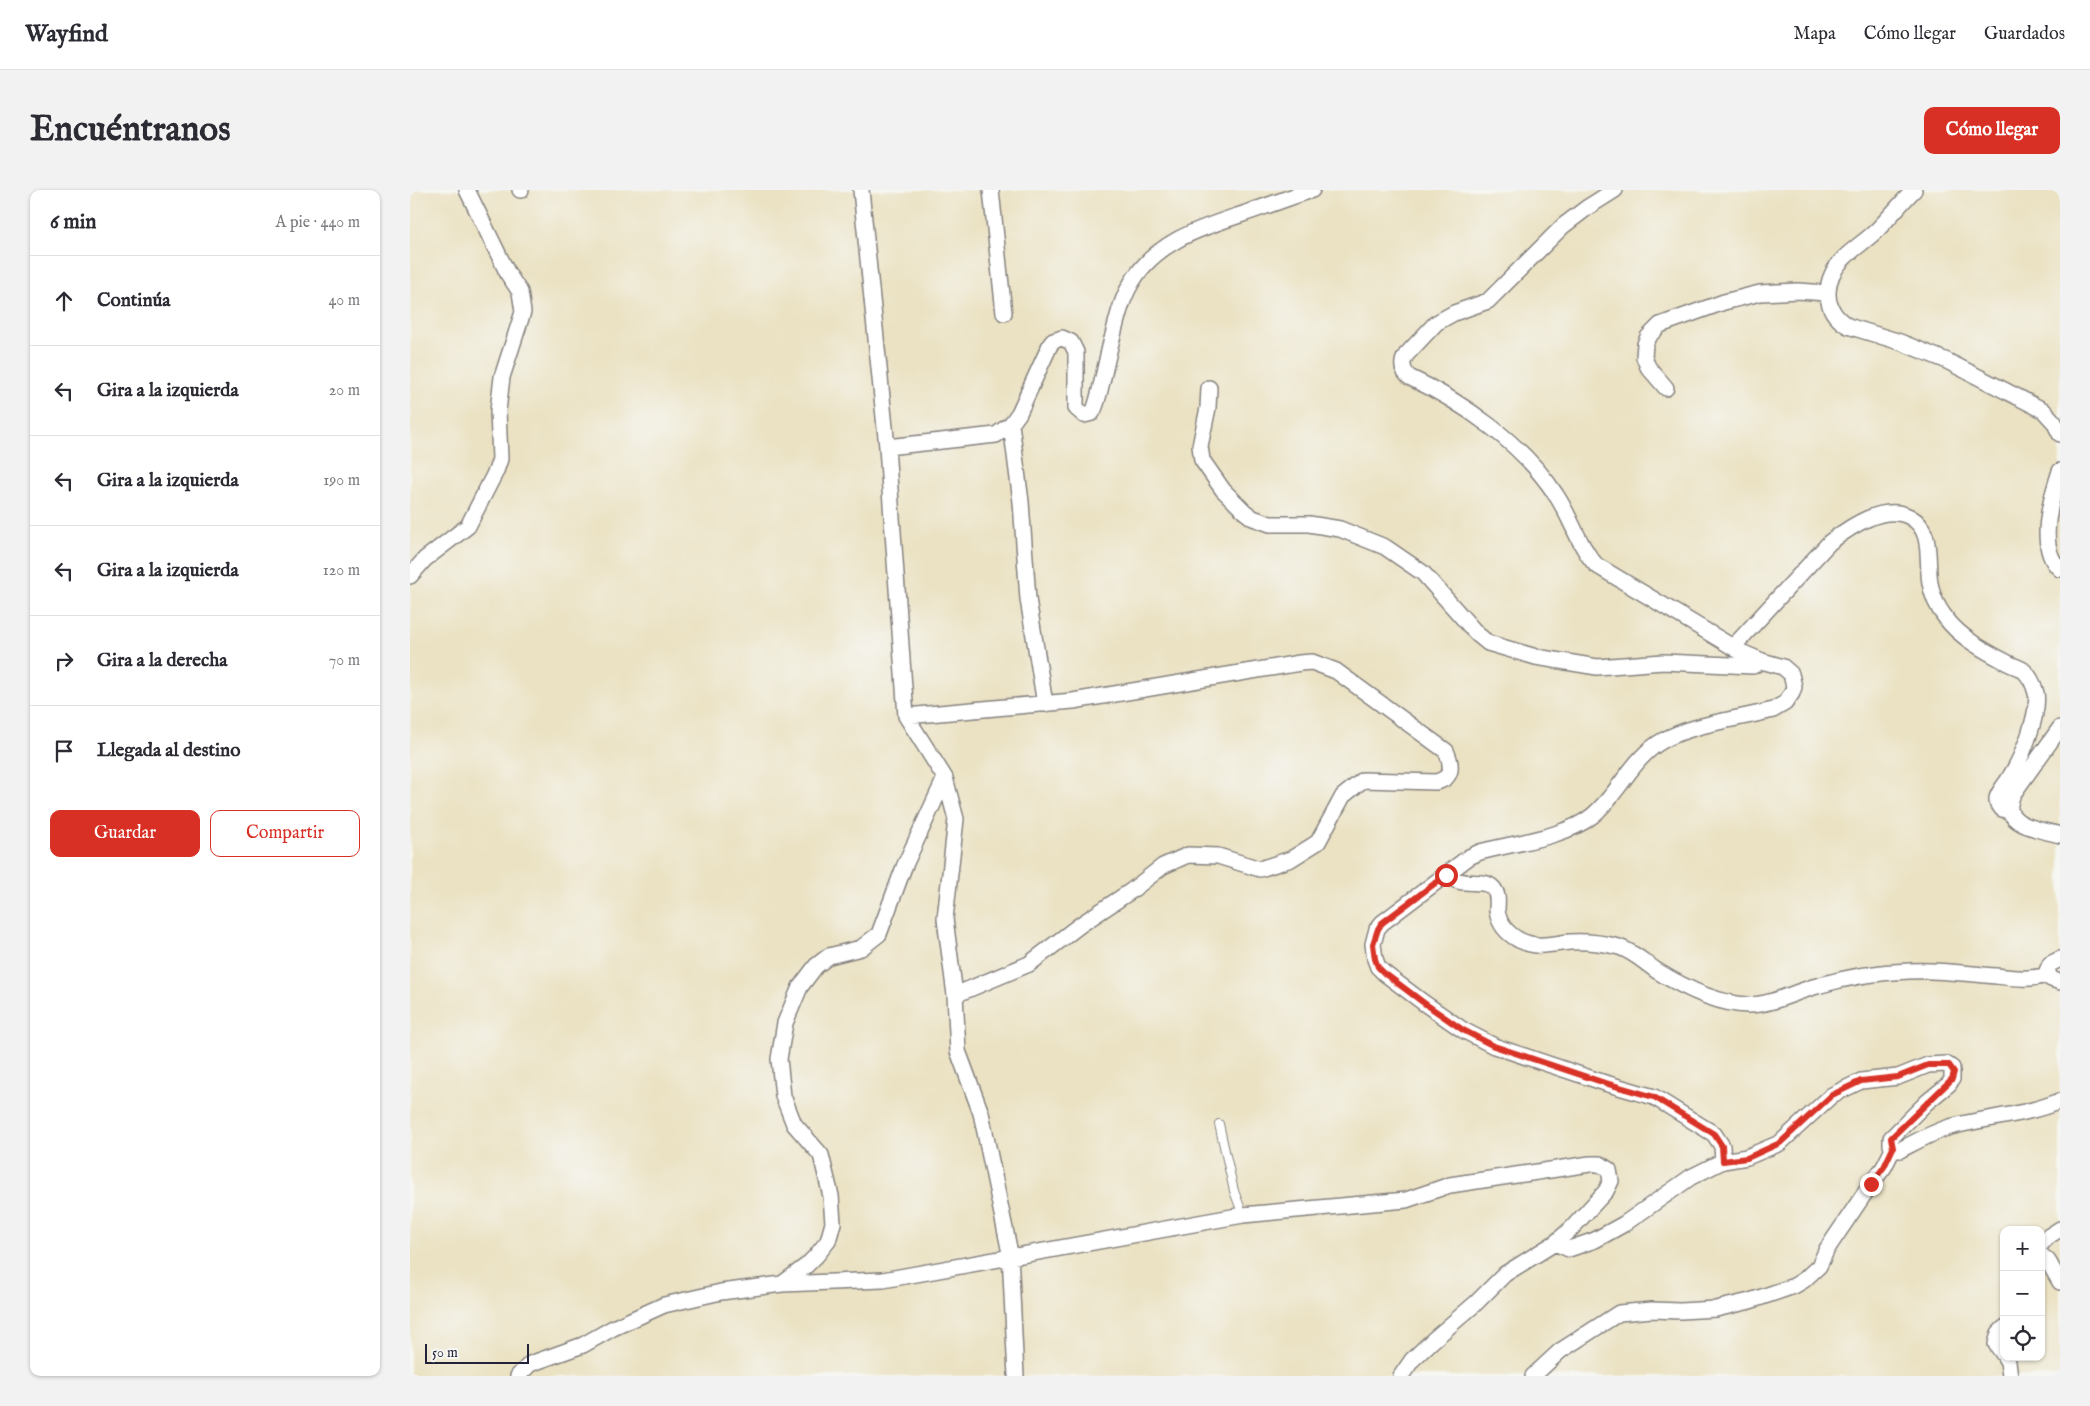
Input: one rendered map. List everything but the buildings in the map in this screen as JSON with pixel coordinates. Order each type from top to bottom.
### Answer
[{"type":"street","points":[[410,576],[425,559],[468,526],[496,471],[500,459],[498,411],[502,377],[523,312],[520,292],[508,274],[467,190]]},
{"type":"street","points":[[861,190],[887,447],[906,716],[945,778],[956,819],[945,918],[955,996],[958,1051],[981,1113],[1011,1258],[1016,1376]]},
{"type":"street","points":[[990,190],[1004,313]]},
{"type":"street","points":[[887,447],[996,435],[1011,424],[1020,413],[1050,345],[1057,339],[1067,340],[1074,347],[1076,408],[1084,414],[1092,413],[1095,410],[1104,367],[1126,292],[1140,270],[1161,250],[1186,234],[1312,190]]},
{"type":"street","points":[[1616,190],[1588,207],[1564,226],[1488,301],[1454,313],[1436,323],[1406,355],[1403,360],[1403,369],[1409,376],[1459,405],[1504,435],[1547,482],[1565,511],[1586,553],[1596,565],[1733,647],[1762,661],[1784,667],[1791,674],[1794,687],[1785,703],[1773,710],[1672,736],[1644,755],[1602,806],[1582,824],[1555,833],[1480,852],[1458,864],[1382,923],[1373,944],[1373,951],[1375,959],[1384,973],[1463,1030],[1494,1046],[1605,1083],[1654,1097],[1714,1134],[1722,1146],[1723,1161]]},
{"type":"street","points":[[1914,190],[1876,231],[1843,258],[1830,277],[1827,293],[1830,309],[1840,322],[1848,326],[1923,350],[1968,370],[2043,410],[2054,422],[2060,434]]},
{"type":"street","points":[[1666,388],[1648,366],[1644,358],[1645,344],[1660,325],[1724,302],[1751,295],[1798,291],[1827,293]]},
{"type":"street","points":[[1209,388],[1208,408],[1200,446],[1202,460],[1223,490],[1245,512],[1253,518],[1270,524],[1308,524],[1340,529],[1384,547],[1423,574],[1477,634],[1488,643],[1503,649],[1536,657],[1597,667],[1663,662],[1753,666],[1762,661]]},
{"type":"street","points":[[1011,424],[1021,502],[1028,600],[1045,704]]},
{"type":"street","points":[[2060,471],[2050,505],[2046,540],[2049,555],[2060,569]]},
{"type":"street","points":[[1733,647],[1824,548],[1842,533],[1855,525],[1883,514],[1896,513],[1916,521],[1926,535],[1930,583],[1938,607],[1946,619],[1978,646],[2022,670],[2034,687],[2037,703],[2030,734],[2012,774],[1997,798],[1997,802],[2002,809],[2011,812]]},
{"type":"street","points":[[906,716],[1073,701],[1300,662],[1312,662],[1324,665],[1341,674],[1446,750],[1451,762],[1452,770],[1442,781],[1363,780],[1343,796],[1318,842],[1291,859],[1260,868],[1218,856],[1188,855],[1163,866],[1029,964],[955,996]]},
{"type":"street","points":[[2060,728],[2013,794],[2010,806],[2016,820],[2024,826],[2060,835]]},
{"type":"street","points":[[782,1284],[816,1256],[828,1241],[833,1223],[831,1196],[821,1156],[794,1124],[783,1096],[779,1059],[785,1023],[800,987],[816,966],[829,956],[861,948],[879,934],[904,867],[945,778]]},
{"type":"street","points":[[1446,875],[1455,881],[1468,883],[1485,882],[1493,888],[1497,897],[1499,919],[1508,932],[1521,941],[1539,946],[1586,942],[1618,947],[1632,952],[1656,970],[1693,990],[1737,1004],[1761,1004],[1815,986],[1877,972],[1918,970],[2024,979],[2054,979]]},
{"type":"street","points":[[2054,979],[2047,971],[2050,964],[2060,959]]},
{"type":"street","points":[[1555,1243],[1569,1249],[1595,1240],[1624,1224],[1691,1177],[1723,1161],[1747,1158],[1780,1143],[1832,1095],[1861,1081],[1898,1077],[1928,1065],[1949,1065],[1954,1072],[1952,1079],[1893,1136],[1890,1142],[1893,1148],[1900,1150],[1920,1138],[1952,1127],[2020,1114],[2060,1101]]},
{"type":"street","points":[[1533,1376],[1560,1350],[1619,1313],[1652,1310],[1716,1309],[1758,1298],[1794,1286],[1804,1280],[1819,1266],[1828,1249],[1884,1167],[1893,1148]]},
{"type":"street","points":[[518,1376],[530,1364],[583,1345],[613,1328],[664,1306],[721,1292],[782,1284],[883,1280],[1243,1215],[1406,1200],[1450,1185],[1600,1164],[1609,1170],[1611,1181],[1606,1191],[1555,1243],[1505,1274],[1476,1303],[1412,1360],[1401,1376]]},
{"type":"street","points":[[2045,1240],[2060,1229]]},
{"type":"street","points":[[2045,1258],[2060,1282]]},
{"type":"street","points":[[2000,1332],[1996,1344],[2000,1350]]},
{"type":"street","points":[[2007,1361],[2010,1376]]},
{"type":"lane","points":[[1219,1124],[1234,1191],[1243,1215]]},
{"type":"route","points":[[1446,875],[1382,923],[1374,936],[1373,944],[1378,967],[1424,1003],[1463,1030],[1494,1046],[1556,1065],[1605,1083],[1654,1097],[1714,1134],[1722,1146],[1723,1161],[1747,1158],[1780,1143],[1832,1095],[1861,1081],[1898,1077],[1928,1065],[1949,1065],[1954,1072],[1952,1079],[1891,1138],[1890,1142],[1893,1148],[1884,1167],[1871,1184]]}]
